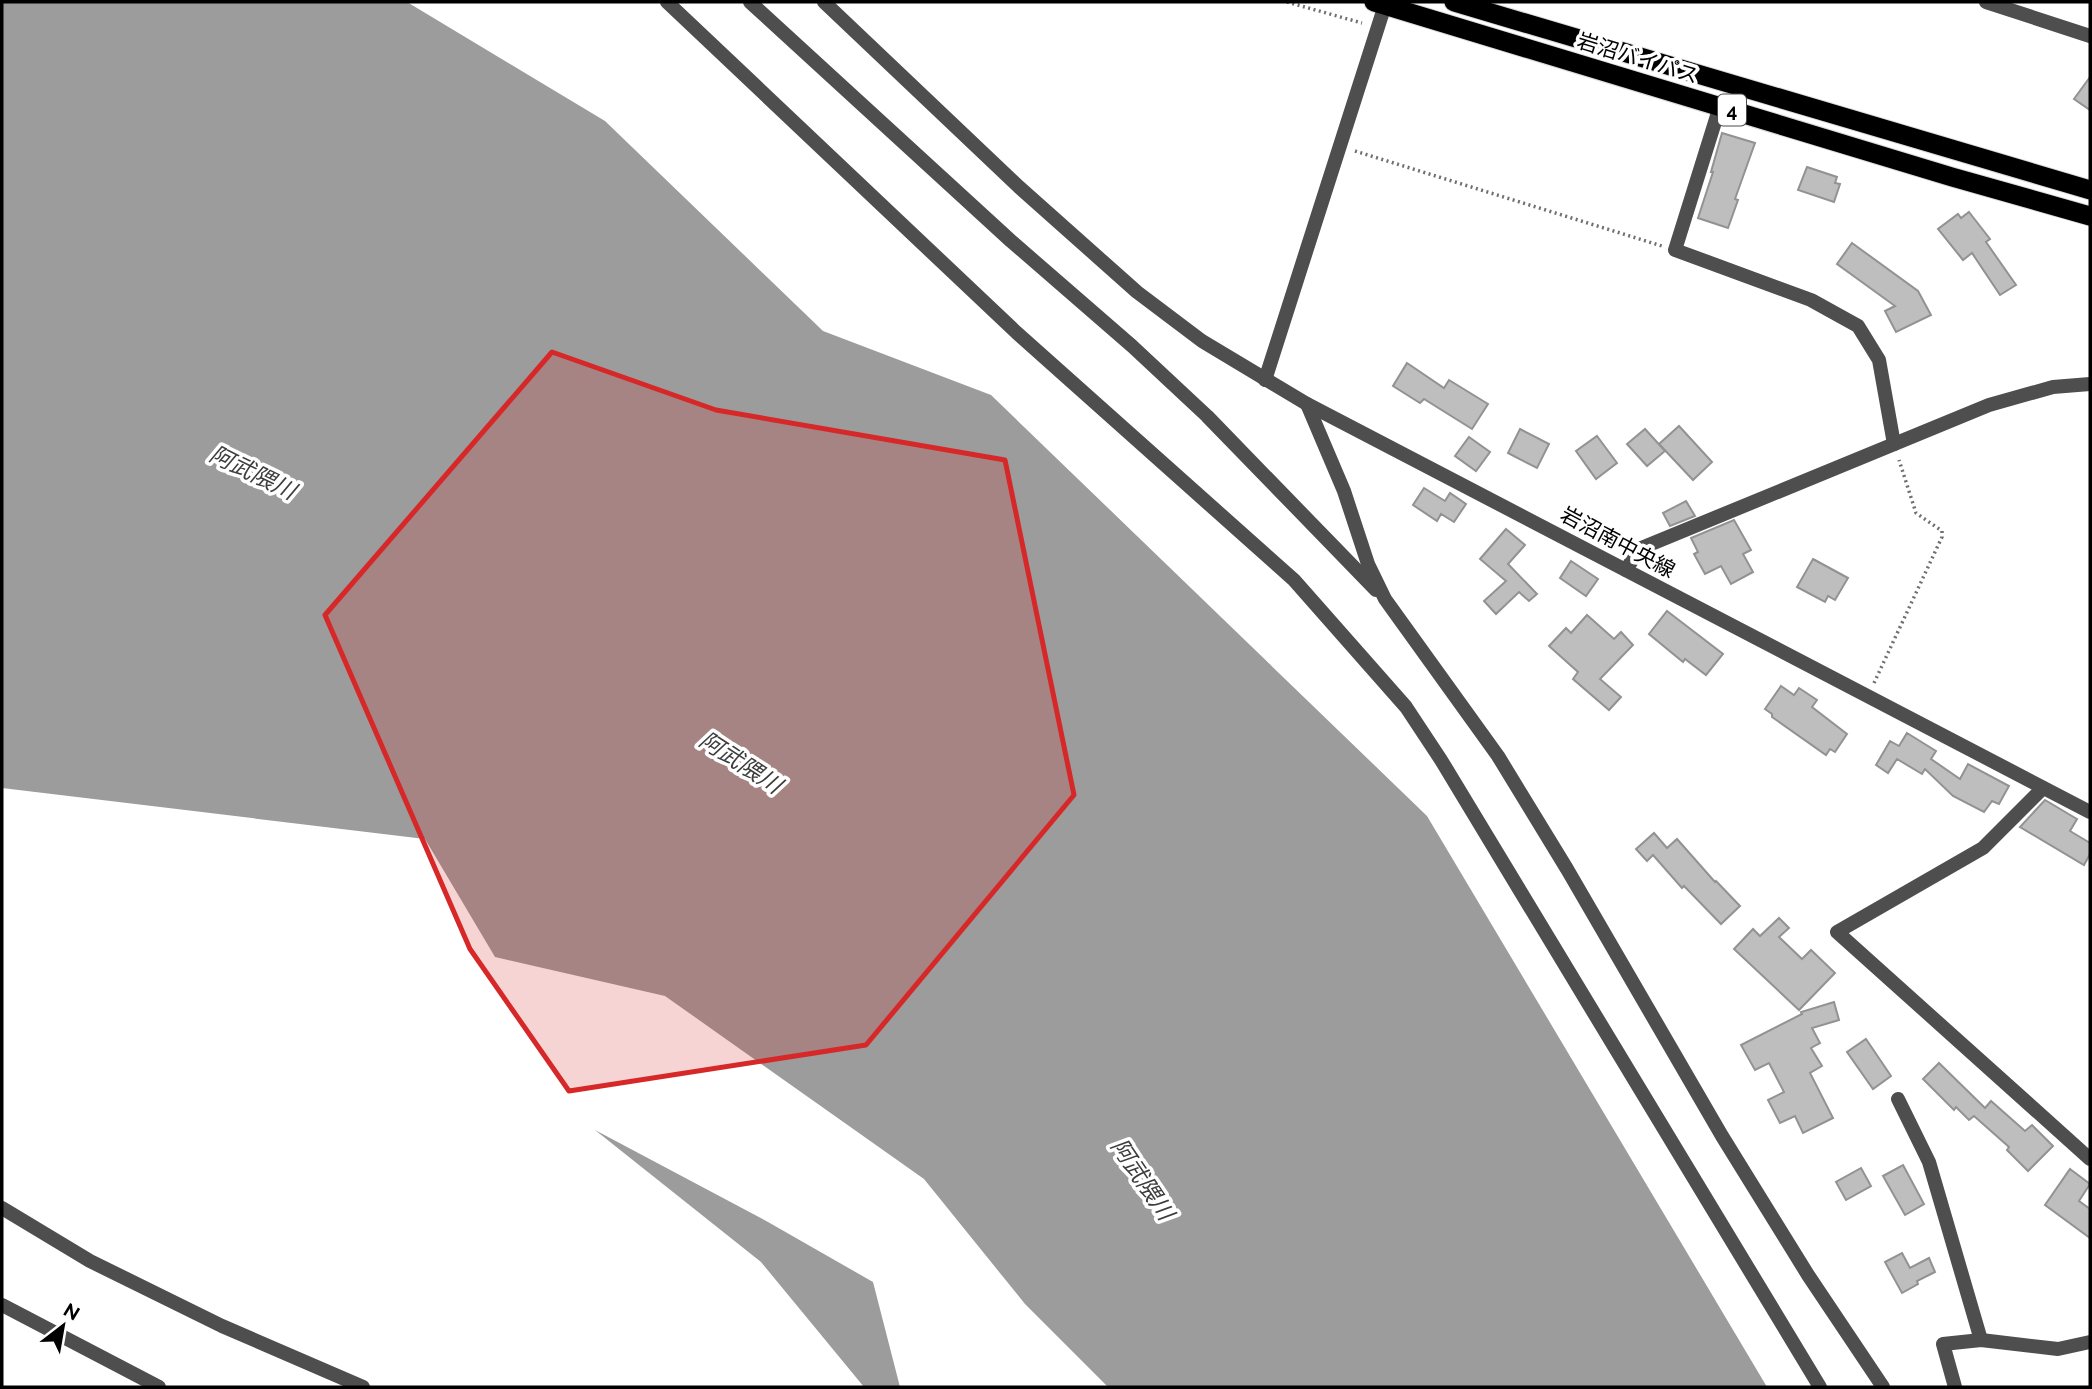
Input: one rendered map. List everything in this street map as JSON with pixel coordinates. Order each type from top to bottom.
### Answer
[{"type":"highway","name":"岩沼バイパス","points":[[1454,2],[2090,190]]},
{"type":"highway","name":"岩沼バイパス","points":[[1380,3],[2090,216]]},
{"type":"street","points":[[667,2],[1017,334],[1294,580],[1406,707],[1441,760],[1820,1387]]},
{"type":"street","points":[[750,2],[1011,242],[1132,346],[1197,407],[1384,598],[1498,756],[1722,1136],[1808,1275],[1883,1387]]},
{"type":"street","name":"岩沼南中央線","points":[[824,2],[1019,187],[1137,292],[1202,341],[1307,404],[2090,812]]},
{"type":"street","points":[[1987,2],[2090,36]]},
{"type":"street","points":[[1265,380],[1378,28],[1380,3]]},
{"type":"street","points":[[1720,106],[1675,250],[1811,300],[1858,326],[1879,360],[1894,444]]},
{"type":"street","points":[[1626,570],[1639,549],[1989,405],[2053,387],[2090,384]]},
{"type":"street","points":[[1307,404],[1344,491],[1368,564],[1384,598]]},
{"type":"street","points":[[2043,788],[1983,848],[1837,932],[2090,1159]]},
{"type":"street","points":[[1898,1099],[1928,1162],[1981,1340]]},
{"type":"street","points":[[2,1208],[102,1267],[222,1326],[363,1387]]},
{"type":"street","points":[[2,1306],[159,1387]]},
{"type":"street","points":[[1955,1387],[1943,1344],[1981,1340],[2058,1349],[2090,1342]]},
{"type":"path","points":[[1287,2],[1378,28]]},
{"type":"path","points":[[1339,146],[1675,250]]},
{"type":"path","points":[[1868,696],[1942,537],[1942,531],[1916,513],[1894,444]]},
{"type":"highlighted area","points":[[552,352],[716,410],[1005,460],[1074,795],[866,1045],[569,1091],[470,949],[325,615]]},
{"type":"water","name":"阿武隈川","points":[[2,2],[407,2],[605,121],[823,331],[991,395],[1427,816],[1767,1387],[1108,1387],[1025,1304],[924,1179],[665,996],[495,957],[425,839],[2,788]]},
{"type":"water","points":[[595,1130],[768,1222],[873,1282],[900,1387],[864,1387],[761,1262]]},
{"type":"building","points":[[2090,77],[2090,110],[2074,99]]},
{"type":"building","points":[[1722,133],[1755,143],[1735,199],[1738,200],[1728,228],[1698,218]]},
{"type":"building","points":[[1807,167],[1837,177],[1835,183],[1840,184],[1834,202],[1798,190]]},
{"type":"building","points":[[1969,212],[1990,239],[1986,242],[2016,285],[2000,295],[1972,253],[1963,260],[1938,229],[1958,214],[1961,218]]},
{"type":"building","points":[[1852,243],[1918,291],[1931,315],[1896,332],[1885,311],[1895,306],[1837,264]]},
{"type":"building","points":[[1407,363],[1444,388],[1449,380],[1488,404],[1472,429],[1424,399],[1420,403],[1393,386]]},
{"type":"building","points":[[1679,426],[1712,462],[1693,480],[1659,444]]},
{"type":"building","points":[[1520,429],[1549,444],[1537,468],[1508,453]]},
{"type":"building","points":[[1645,429],[1665,451],[1647,466],[1627,444]]},
{"type":"building","points":[[1597,436],[1617,463],[1596,479],[1576,451]]},
{"type":"building","points":[[1469,437],[1490,452],[1476,471],[1455,456]]},
{"type":"building","points":[[1424,488],[1445,501],[1450,493],[1466,504],[1454,522],[1441,514],[1437,521],[1413,505]]},
{"type":"building","points":[[1686,501],[1695,516],[1670,526],[1663,513]]},
{"type":"building","points":[[1734,520],[1751,550],[1743,554],[1753,572],[1731,584],[1721,566],[1705,574],[1694,554],[1698,552],[1691,538]]},
{"type":"building","points":[[1506,529],[1525,545],[1508,564],[1537,594],[1529,601],[1519,592],[1496,614],[1484,601],[1506,581],[1480,559]]},
{"type":"building","points":[[1813,559],[1848,578],[1835,600],[1828,596],[1825,602],[1797,587]]},
{"type":"building","points":[[1571,561],[1598,579],[1586,596],[1560,578]]},
{"type":"building","points":[[1667,611],[1723,654],[1706,675],[1685,659],[1683,662],[1649,634]]},
{"type":"building","points":[[1587,615],[1614,639],[1621,632],[1633,645],[1600,679],[1621,697],[1609,710],[1573,679],[1578,672],[1549,646],[1566,628],[1571,633]]},
{"type":"building","points":[[1781,686],[1794,695],[1799,688],[1817,700],[1812,707],[1847,734],[1835,752],[1830,749],[1826,755],[1772,717],[1765,709]]},
{"type":"building","points":[[1907,733],[1936,751],[1931,759],[1960,779],[1968,764],[2009,786],[1999,804],[1992,801],[1984,812],[1953,796],[1925,769],[1922,774],[1897,759],[1888,773],[1876,765],[1890,741],[1899,746]]},
{"type":"building","points":[[2045,800],[2077,819],[2070,831],[2090,843],[2090,854],[2084,865],[2020,827]]},
{"type":"building","points":[[1654,833],[1667,848],[1677,839],[1740,906],[1721,924],[1684,886],[1682,888],[1653,855],[1647,861],[1636,849]]},
{"type":"building","points":[[1779,918],[1789,928],[1779,937],[1802,959],[1811,950],[1835,973],[1799,1010],[1734,949],[1753,929],[1760,936]]},
{"type":"building","points":[[1834,1002],[1839,1020],[1812,1028],[1820,1043],[1811,1048],[1822,1066],[1810,1073],[1833,1118],[1803,1133],[1795,1116],[1780,1123],[1768,1100],[1784,1092],[1769,1063],[1755,1070],[1741,1045],[1802,1014],[1801,1012]]},
{"type":"building","points":[[1866,1039],[1891,1076],[1873,1089],[1847,1052]]},
{"type":"building","points":[[1939,1063],[1985,1108],[1991,1101],[2025,1131],[2032,1125],[2053,1146],[2028,1171],[2007,1150],[2009,1147],[1974,1116],[1969,1120],[1956,1107],[1954,1110],[1923,1079]]},
{"type":"building","points":[[1903,1165],[1924,1204],[1905,1215],[1883,1176]]},
{"type":"building","points":[[1861,1168],[1871,1186],[1846,1200],[1836,1182]]},
{"type":"building","points":[[2070,1169],[2090,1184],[2079,1201],[2090,1209],[2090,1238],[2045,1205]]},
{"type":"building","points":[[1902,1253],[1910,1268],[1929,1258],[1935,1272],[1902,1293],[1885,1262]]}]
